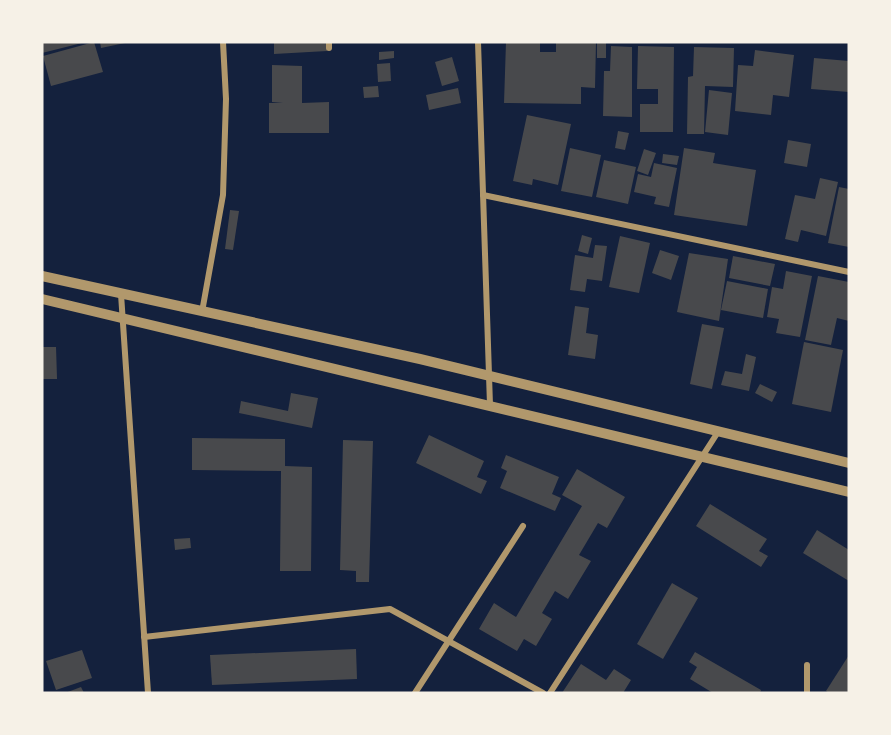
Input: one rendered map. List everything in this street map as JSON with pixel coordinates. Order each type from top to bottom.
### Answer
[{"type":"street","points":[[202,312],[223,195],[226,99],[223,42]]},
{"type":"street","points":[[478,42],[490,405]]},
{"type":"street","points":[[483,195],[849,272]]},
{"type":"street","points":[[42,276],[489,376],[849,463]]},
{"type":"street","points":[[121,294],[148,693]]},
{"type":"street","points":[[42,298],[849,492]]},
{"type":"street","points":[[550,693],[718,432]]},
{"type":"street","points":[[415,693],[524,526]]},
{"type":"street","points":[[144,637],[390,609],[543,693]]},
{"type":"street","points":[[807,665],[807,693]]},
{"type":"building","points":[[42,42],[82,42],[82,43],[42,53]]},
{"type":"building","points":[[94,42],[103,72],[51,86],[43,56]]},
{"type":"building","points":[[100,42],[125,42],[125,43],[101,48]]},
{"type":"building","points":[[274,42],[327,42],[327,51],[274,54]]},
{"type":"building","points":[[506,42],[540,42],[540,52],[556,52],[556,42],[596,42],[595,88],[581,87],[581,104],[504,103]]},
{"type":"building","points":[[597,43],[606,43],[606,58],[597,58]]},
{"type":"building","points":[[611,46],[632,47],[632,117],[603,116],[604,71],[610,71]]},
{"type":"building","points":[[638,46],[674,47],[673,132],[640,132],[640,104],[658,104],[658,89],[637,89]]},
{"type":"building","points":[[694,47],[734,48],[733,87],[705,86],[704,134],[687,134],[688,77],[693,76]]},
{"type":"building","points":[[755,50],[794,55],[789,97],[773,95],[771,115],[735,111],[738,65],[753,66]]},
{"type":"building","points":[[394,51],[394,58],[379,60],[379,52]]},
{"type":"building","points":[[452,57],[459,81],[442,86],[435,62]]},
{"type":"building","points":[[814,58],[849,61],[849,92],[811,89]]},
{"type":"building","points":[[390,63],[391,81],[378,82],[377,64]]},
{"type":"building","points":[[272,65],[302,66],[302,103],[329,102],[329,133],[269,133],[269,103],[283,103],[272,102]]},
{"type":"building","points":[[378,86],[379,97],[364,98],[363,87]]},
{"type":"building","points":[[458,88],[461,103],[429,110],[426,95]]},
{"type":"building","points":[[709,90],[732,93],[728,135],[705,132]]},
{"type":"building","points":[[527,115],[571,124],[558,185],[533,179],[532,185],[513,181]]},
{"type":"building","points":[[618,131],[629,133],[625,150],[615,148]]},
{"type":"building","points":[[788,140],[811,144],[807,167],[784,163]]},
{"type":"building","points":[[570,148],[601,155],[592,197],[561,191]]},
{"type":"building","points":[[684,148],[715,153],[713,163],[756,170],[747,226],[674,215]]},
{"type":"building","points":[[644,149],[656,153],[648,175],[637,171]]},
{"type":"building","points":[[663,154],[679,156],[677,165],[662,163]]},
{"type":"building","points":[[604,160],[636,167],[628,204],[596,197]]},
{"type":"building","points":[[654,163],[677,168],[669,207],[654,204],[656,197],[634,192],[638,174],[651,177]]},
{"type":"building","points":[[820,178],[838,182],[826,236],[801,230],[798,242],[785,239],[795,195],[815,199]]},
{"type":"building","points":[[839,187],[849,189],[849,247],[828,243]]},
{"type":"building","points":[[230,210],[239,211],[233,250],[225,249]]},
{"type":"building","points":[[582,235],[592,238],[588,254],[578,251]]},
{"type":"building","points":[[620,236],[650,243],[639,293],[609,287]]},
{"type":"building","points":[[595,245],[607,246],[602,281],[587,279],[585,292],[570,290],[575,255],[593,258]]},
{"type":"building","points":[[660,250],[679,256],[671,280],[652,273]]},
{"type":"building","points":[[689,253],[728,259],[719,321],[677,312]]},
{"type":"building","points":[[733,256],[775,264],[770,286],[729,278]]},
{"type":"building","points":[[786,271],[812,276],[800,337],[776,333],[779,319],[767,317],[772,287],[783,289]]},
{"type":"building","points":[[818,276],[849,282],[849,321],[837,318],[831,345],[805,340]]},
{"type":"building","points":[[727,281],[768,289],[763,318],[721,310]]},
{"type":"building","points":[[575,306],[589,308],[586,333],[598,335],[595,359],[568,355]]},
{"type":"building","points":[[702,324],[724,328],[712,389],[690,384]]},
{"type":"building","points":[[804,342],[843,350],[831,412],[792,404]]},
{"type":"building","points":[[42,347],[56,347],[57,379],[42,379]]},
{"type":"building","points":[[746,354],[756,357],[749,391],[721,385],[725,371],[742,374]]},
{"type":"building","points":[[760,384],[777,392],[772,402],[755,393]]},
{"type":"building","points":[[291,393],[318,398],[312,428],[239,413],[241,401],[288,411]]},
{"type":"building","points":[[429,435],[484,461],[477,477],[487,481],[481,494],[416,463]]},
{"type":"building","points":[[192,438],[285,439],[285,466],[312,467],[311,571],[280,571],[281,471],[192,470]]},
{"type":"building","points":[[343,440],[373,441],[369,582],[356,582],[356,571],[340,570]]},
{"type":"building","points":[[506,455],[559,477],[552,494],[561,498],[555,511],[500,488],[507,471],[501,468]]},
{"type":"building","points":[[577,469],[625,497],[607,528],[598,523],[579,555],[591,561],[568,599],[555,591],[542,613],[552,619],[536,646],[524,639],[517,651],[479,629],[494,603],[516,617],[582,506],[562,495]]},
{"type":"building","points":[[710,504],[767,539],[759,551],[768,556],[761,567],[696,526]]},
{"type":"building","points":[[817,530],[849,550],[849,581],[803,553]]},
{"type":"building","points":[[190,538],[191,548],[175,550],[174,539]]},
{"type":"building","points":[[672,583],[698,598],[663,659],[637,644]]},
{"type":"building","points":[[356,649],[357,679],[212,685],[210,655]]},
{"type":"building","points":[[82,650],[92,678],[56,690],[46,661]]},
{"type":"building","points":[[695,652],[761,690],[760,693],[713,693],[690,679],[697,667],[689,662]]},
{"type":"building","points":[[849,655],[849,693],[829,693],[826,691]]},
{"type":"building","points":[[581,664],[606,680],[614,669],[631,680],[623,693],[562,693]]},
{"type":"building","points":[[81,687],[84,693],[65,693]]}]
